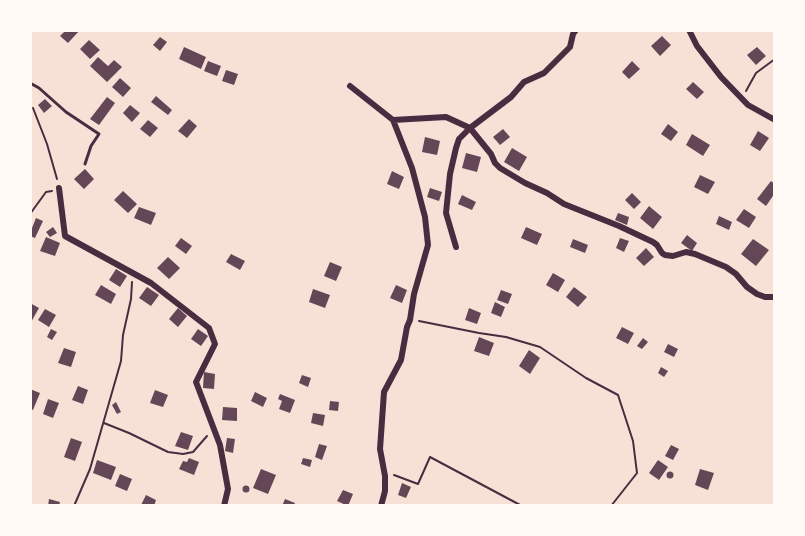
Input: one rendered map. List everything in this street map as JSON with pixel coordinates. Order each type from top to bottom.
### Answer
[{"type":"street","points":[[456,247],[446,213],[450,174],[459,140],[470,128],[511,97],[524,82],[544,73],[570,47],[576,30]]},
{"type":"street","points":[[688,30],[697,46],[721,77],[742,99],[748,105],[775,120]]},
{"type":"street","points":[[350,86],[393,120],[412,168],[425,217],[428,245],[414,294],[401,360],[384,392],[380,449],[385,490],[381,506]]},
{"type":"street","points":[[393,120],[446,117],[470,128],[491,154],[495,163],[525,183],[548,193],[564,204],[619,226],[657,245],[665,255],[673,256],[686,252],[695,254],[726,267],[736,274],[747,288],[757,294],[775,297]]},
{"type":"street","points":[[59,188],[65,237],[151,283],[209,328],[215,345],[196,382],[220,445],[228,489],[224,506]]},
{"type":"lane","points":[[30,83],[66,112],[99,134],[91,146],[85,164]]},
{"type":"path","points":[[742,99],[756,73],[775,59]]},
{"type":"path","points":[[30,214],[46,192],[59,188],[47,144],[33,108]]},
{"type":"path","points":[[74,506],[90,469],[121,361],[133,274]]},
{"type":"path","points":[[410,320],[506,337],[540,346],[586,378],[618,395],[633,441],[638,473],[611,506]]},
{"type":"path","points":[[104,423],[168,452],[183,454],[193,452],[214,428]]},
{"type":"path","points":[[384,470],[418,484],[430,457],[522,506]]},
{"type":"building","points":[[66,30],[80,30],[68,43],[60,36]]},
{"type":"building","points":[[662,36],[671,45],[660,56],[651,46]]},
{"type":"building","points":[[160,37],[167,42],[160,51],[153,45]]},
{"type":"building","points":[[89,40],[100,50],[90,59],[80,49]]},
{"type":"building","points":[[184,47],[206,57],[201,69],[179,59]]},
{"type":"building","points":[[757,47],[766,56],[756,65],[747,55]]},
{"type":"building","points":[[98,57],[108,66],[114,60],[122,67],[107,82],[90,66]]},
{"type":"building","points":[[208,61],[221,66],[217,76],[204,71]]},
{"type":"building","points":[[632,61],[640,69],[629,79],[622,72]]},
{"type":"building","points":[[226,70],[238,74],[234,85],[222,81]]},
{"type":"building","points":[[120,78],[131,88],[123,97],[112,87]]},
{"type":"building","points":[[693,82],[704,92],[697,99],[686,89]]},
{"type":"building","points":[[156,96],[172,110],[168,115],[151,102]]},
{"type":"building","points":[[107,97],[115,103],[99,125],[90,119]]},
{"type":"building","points":[[45,99],[52,106],[44,113],[38,105]]},
{"type":"building","points":[[130,105],[140,113],[132,122],[123,113]]},
{"type":"building","points":[[189,119],[197,126],[187,138],[178,131]]},
{"type":"building","points":[[148,120],[158,128],[150,137],[140,129]]},
{"type":"building","points":[[668,124],[678,132],[671,141],[661,134]]},
{"type":"building","points":[[503,129],[510,137],[500,145],[493,137]]},
{"type":"building","points":[[758,131],[769,138],[760,151],[750,145]]},
{"type":"building","points":[[692,134],[710,145],[703,156],[686,145]]},
{"type":"building","points":[[425,137],[440,141],[437,155],[422,152]]},
{"type":"building","points":[[512,148],[527,157],[519,171],[504,162]]},
{"type":"building","points":[[466,153],[481,157],[477,172],[462,168]]},
{"type":"building","points":[[85,169],[94,179],[84,189],[74,179]]},
{"type":"building","points":[[392,171],[404,177],[399,189],[387,184]]},
{"type":"building","points":[[700,175],[715,182],[708,194],[694,187]]},
{"type":"building","points":[[771,181],[775,184],[775,193],[766,206],[757,199]]},
{"type":"building","points":[[430,188],[442,192],[439,201],[427,197]]},
{"type":"building","points":[[123,191],[137,204],[128,213],[114,200]]},
{"type":"building","points":[[632,193],[641,202],[634,209],[625,200]]},
{"type":"building","points":[[462,195],[476,202],[472,210],[458,204]]},
{"type":"building","points":[[649,206],[662,217],[653,229],[640,218]]},
{"type":"building","points":[[139,207],[156,213],[151,225],[134,218]]},
{"type":"building","points":[[744,209],[756,217],[749,228],[736,220]]},
{"type":"building","points":[[618,213],[629,217],[627,225],[615,220]]},
{"type":"building","points":[[719,216],[732,222],[729,230],[716,224]]},
{"type":"building","points":[[36,218],[43,221],[35,238],[30,236],[30,233]]},
{"type":"building","points":[[53,227],[57,233],[50,237],[46,232]]},
{"type":"building","points":[[526,227],[542,234],[537,245],[521,238]]},
{"type":"building","points":[[687,235],[697,243],[692,251],[681,243]]},
{"type":"building","points":[[46,237],[60,243],[55,256],[40,251]]},
{"type":"building","points":[[181,238],[192,246],[186,254],[175,246]]},
{"type":"building","points":[[620,238],[629,241],[624,252],[616,248]]},
{"type":"building","points":[[573,239],[588,245],[585,253],[570,247]]},
{"type":"building","points":[[753,239],[769,250],[756,266],[741,254]]},
{"type":"building","points":[[646,248],[654,257],[644,266],[636,258]]},
{"type":"building","points":[[231,254],[245,261],[240,270],[226,262]]},
{"type":"building","points":[[168,257],[180,268],[169,279],[157,268]]},
{"type":"building","points":[[330,262],[342,267],[336,281],[324,276]]},
{"type":"building","points":[[116,269],[127,276],[120,287],[109,280]]},
{"type":"building","points":[[553,273],[565,280],[558,292],[546,285]]},
{"type":"building","points":[[101,285],[116,294],[111,304],[95,295]]},
{"type":"building","points":[[396,285],[407,290],[402,303],[390,298]]},
{"type":"building","points":[[147,287],[159,295],[151,306],[139,298]]},
{"type":"building","points":[[574,287],[587,297],[578,307],[566,297]]},
{"type":"building","points":[[313,289],[330,295],[325,308],[309,302]]},
{"type":"building","points":[[501,290],[512,294],[508,304],[497,300]]},
{"type":"building","points":[[495,302],[505,307],[501,317],[491,313]]},
{"type":"building","points":[[30,303],[39,308],[30,324]]},
{"type":"building","points":[[178,308],[187,316],[178,327],[169,319]]},
{"type":"building","points":[[469,308],[481,313],[477,324],[465,320]]},
{"type":"building","points":[[45,309],[56,315],[49,327],[38,320]]},
{"type":"building","points":[[622,327],[634,333],[628,344],[616,338]]},
{"type":"building","points":[[51,329],[57,332],[52,340],[47,337]]},
{"type":"building","points":[[198,329],[208,336],[201,346],[191,339]]},
{"type":"building","points":[[479,337],[494,343],[489,356],[474,351]]},
{"type":"building","points":[[643,338],[648,342],[642,349],[637,346]]},
{"type":"building","points":[[668,344],[678,349],[674,357],[664,352]]},
{"type":"building","points":[[64,348],[76,352],[71,367],[58,363]]},
{"type":"building","points":[[529,350],[540,358],[530,374],[519,366]]},
{"type":"building","points":[[661,367],[668,371],[664,377],[658,373]]},
{"type":"building","points":[[204,372],[215,374],[214,389],[203,388]]},
{"type":"building","points":[[302,375],[311,378],[308,387],[299,383]]},
{"type":"building","points":[[78,386],[88,390],[83,404],[72,400]]},
{"type":"building","points":[[30,389],[40,393],[33,410],[30,409]]},
{"type":"building","points":[[155,390],[168,395],[163,407],[150,403]]},
{"type":"building","points":[[255,392],[267,398],[263,407],[251,401]]},
{"type":"building","points":[[280,394],[295,400],[290,413],[279,409],[282,401],[278,399]]},
{"type":"building","points":[[48,399],[59,403],[53,418],[43,414]]},
{"type":"building","points":[[330,401],[339,402],[338,411],[329,410]]},
{"type":"building","points":[[116,402],[121,412],[117,414],[112,405]]},
{"type":"building","points":[[223,407],[237,408],[237,421],[222,420]]},
{"type":"building","points":[[313,413],[325,415],[323,426],[311,423]]},
{"type":"building","points":[[181,432],[193,436],[188,450],[175,446]]},
{"type":"building","points":[[71,438],[82,442],[75,461],[64,457]]},
{"type":"building","points":[[227,438],[235,439],[233,453],[225,451]]},
{"type":"building","points":[[319,444],[327,446],[322,460],[315,457]]},
{"type":"building","points":[[671,445],[679,449],[673,460],[665,456]]},
{"type":"building","points":[[189,458],[199,462],[194,475],[179,469],[183,461],[187,462]]},
{"type":"building","points":[[303,458],[312,460],[310,467],[301,464]]},
{"type":"building","points":[[97,460],[116,467],[111,480],[93,473]]},
{"type":"building","points":[[658,460],[668,467],[659,480],[649,473]]},
{"type":"building","points":[[261,469],[276,475],[268,494],[253,488]]},
{"type":"building","points":[[700,469],[714,473],[708,490],[695,485]]},
{"type":"building","points":[[670,471],[674,475],[670,479],[666,475]]},
{"type":"building","points":[[120,474],[132,479],[127,491],[115,486]]},
{"type":"building","points":[[402,483],[411,487],[406,498],[398,495]]},
{"type":"building","points":[[246,485],[250,489],[246,493],[242,489]]},
{"type":"building","points":[[343,490],[353,494],[348,506],[337,501]]},
{"type":"building","points":[[146,495],[156,500],[154,506],[141,505]]},
{"type":"building","points":[[49,499],[60,502],[59,506],[48,506]]},
{"type":"building","points":[[285,499],[295,503],[294,506],[282,506]]}]
